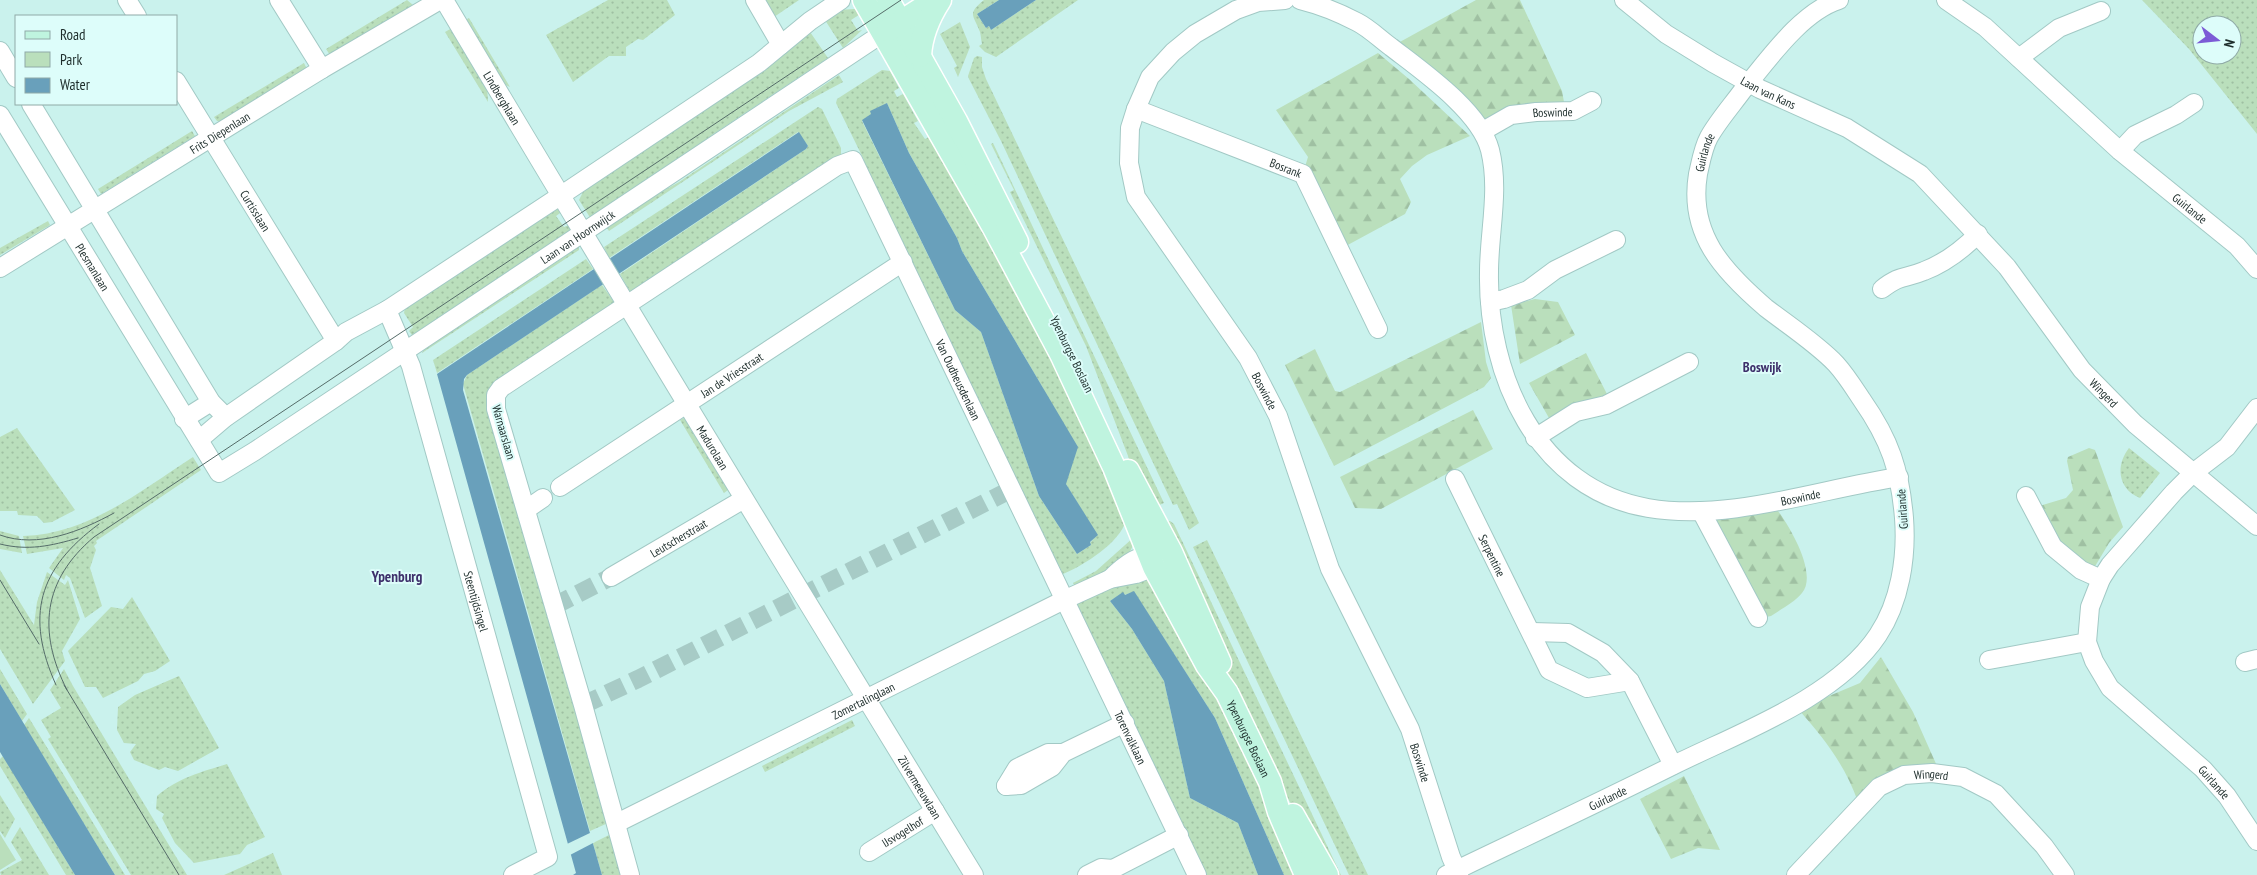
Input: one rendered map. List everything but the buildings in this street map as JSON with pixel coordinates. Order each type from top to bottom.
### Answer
[{"type":"main road","points":[[864,0],[891,28]]},
{"type":"main road","points":[[888,0],[891,28]]},
{"type":"main road","name":"Laan van Hoornwijck","points":[[891,28],[935,0]]},
{"type":"main road","points":[[920,56],[920,46],[926,26],[940,0]]},
{"type":"main road","name":"Ypenburgse Boslaan","points":[[891,28],[920,56],[1001,208],[1114,443],[1171,552],[1215,649],[1227,694]]},
{"type":"main road","name":"Ypenburgse Boslaan","points":[[891,28],[1061,354],[1114,467],[1151,560],[1207,665],[1227,694],[1270,782],[1279,812],[1306,875]]},
{"type":"main road","name":"Ypenburgse Boslaan","points":[[1270,782],[1290,809],[1327,875]]},
{"type":"street","points":[[127,0],[136,15]]},
{"type":"street","points":[[279,0],[322,70]]},
{"type":"street","name":"Frits Diepenlaan","points":[[0,268],[322,70],[440,0]]},
{"type":"street","name":"Lindberghlaan","points":[[444,0],[560,196]]},
{"type":"street","points":[[755,0],[781,45]]},
{"type":"street","points":[[199,440],[226,417],[336,341],[346,332],[387,310],[560,196],[759,62],[841,0]]},
{"type":"street","name":"Boswinde","points":[[1285,0],[1258,2],[1236,10],[1195,34],[1173,52],[1150,77],[1136,109],[1130,128],[1129,163],[1136,197],[1248,358],[1278,416],[1330,569],[1410,729],[1454,873]]},
{"type":"street","name":"Laan van Kans","points":[[1624,0],[1666,34],[1749,83],[1847,128],[1920,174]]},
{"type":"street","name":"Guirlande","points":[[1946,0],[1985,27],[2120,151],[2237,246],[2257,269]]},
{"type":"street","name":"Boswinde","points":[[1311,1],[1359,23],[1426,73],[1454,99],[1483,131],[1490,149],[1493,172],[1494,194],[1489,272],[1490,302],[1496,348],[1505,379],[1535,438],[1556,461],[1576,478],[1610,496],[1648,508],[1702,512],[1751,505],[1899,477]]},
{"type":"street","name":"Guirlande","points":[[1454,873],[1742,733],[1808,697],[1853,664],[1878,635],[1894,605],[1901,573],[1904,527],[1899,477],[1884,434],[1852,385],[1834,363],[1763,305],[1727,272],[1712,251],[1698,221],[1695,190],[1701,159],[1709,137],[1749,83],[1788,38],[1830,1]]},
{"type":"street","points":[[2019,58],[2059,28],[2100,11]]},
{"type":"street","name":"Laan van Hoornwijck","points":[[219,473],[251,454],[585,233],[891,28]]},
{"type":"street","points":[[0,51],[15,76]]},
{"type":"street","name":"Curtisslaan","points":[[178,84],[336,341]]},
{"type":"street","name":"Boswinde","points":[[1483,131],[1511,116],[1536,112],[1573,111],[1592,100]]},
{"type":"street","points":[[2120,151],[2134,135],[2176,115],[2194,103]]},
{"type":"street","points":[[33,105],[211,402],[226,417]]},
{"type":"street","name":"Bosrank","points":[[1136,109],[1303,174],[1378,329]]},
{"type":"street","name":"Plesmanlaan","points":[[0,115],[184,419],[219,473]]},
{"type":"street","name":"Van Oudheusdenlaan","points":[[853,160],[1066,599]]},
{"type":"street","name":"Warnaarslaan","points":[[630,875],[527,509],[496,408],[496,395],[501,388],[623,299],[838,166],[853,160]]},
{"type":"street","name":"Wingerd","points":[[1920,174],[2007,267],[2082,370],[2135,424],[2257,526]]},
{"type":"street","name":"Madurolaan","points":[[560,196],[585,233],[802,595],[868,698]]},
{"type":"street","points":[[1882,289],[1896,278],[1922,272],[1945,262],[1978,234]]},
{"type":"street","points":[[1490,302],[1528,290],[1555,270],[1616,240]]},
{"type":"street","name":"Jan de Vriesstraat","points":[[560,487],[903,262]]},
{"type":"street","name":"Steentijdsingel","points":[[387,310],[411,366],[548,857],[513,875]]},
{"type":"street","points":[[1535,438],[1576,412],[1606,405],[1689,362]]},
{"type":"street","points":[[184,419],[211,402]]},
{"type":"street","name":"Guirlande","points":[[2257,408],[2227,447],[2192,473],[2124,547],[2101,580],[2090,607],[2087,642],[2094,661],[2110,688],[2203,769],[2227,796],[2257,841]]},
{"type":"street","name":"Serpentine","points":[[1454,479],[1532,632],[1549,670],[1587,688],[1630,681]]},
{"type":"street","points":[[2026,496],[2053,547],[2081,570],[2101,580]]},
{"type":"street","points":[[527,509],[543,498]]},
{"type":"street","name":"Leutscherstraat","points":[[611,577],[744,498]]},
{"type":"street","points":[[1702,512],[1758,618]]},
{"type":"street","name":"Zomertalinglaan","points":[[616,824],[1066,599],[1110,579],[1122,566],[1151,560],[1171,552]]},
{"type":"street","name":"Torenvalklaan","points":[[1066,599],[1197,875]]},
{"type":"street","points":[[1532,632],[1568,633],[1603,653],[1630,681],[1673,765]]},
{"type":"street","points":[[1989,660],[2087,642]]},
{"type":"street","name":"Zilvermeeuwlaan","points":[[868,698],[974,875]]},
{"type":"street","points":[[1062,753],[1125,723]]},
{"type":"street","name":"Wingerd","points":[[1796,875],[1879,788],[1904,775],[1932,773],[1962,777],[1996,794],[2044,846],[2066,875]]},
{"type":"street","name":"IJsvogelhof","points":[[869,852],[935,811]]},
{"type":"street","points":[[1087,875],[1101,868],[1111,872],[1179,835]]},
{"type":"green space","points":[[407,0],[413,5],[330,55],[326,49]]},
{"type":"green space","points":[[608,0],[667,0],[675,15],[643,40],[638,39],[626,47],[626,56],[609,56],[573,82],[546,35]]},
{"type":"green space","points":[[764,0],[799,0],[774,17]]},
{"type":"green space","points":[[984,0],[999,0],[977,14],[986,28],[989,26],[991,30],[1036,0],[1078,0],[996,57],[985,52],[979,46],[982,44],[973,12]]},
{"type":"green space","points":[[1476,0],[1520,0],[1562,91],[1564,102],[1562,111],[1484,122],[1398,43]]},
{"type":"green space","points":[[2142,0],[2257,0],[2257,134],[2202,65],[2242,65],[2242,15],[2192,15],[2192,53]]},
{"type":"green space","points":[[854,9],[865,11],[851,20],[858,31],[862,30],[843,48],[823,17],[839,10]]},
{"type":"green space","points":[[469,18],[510,87],[497,81],[462,22]]},
{"type":"green space","points":[[960,22],[970,47],[958,77],[954,68],[957,66],[940,34]]},
{"type":"green space","points":[[452,28],[487,86],[488,102],[445,32]]},
{"type":"green space","points":[[808,29],[828,58],[712,135],[651,184],[591,219],[579,200],[583,192],[580,187]]},
{"type":"green space","points":[[1378,53],[1470,136],[1427,155],[1412,166],[1400,179],[1411,202],[1405,214],[1344,247],[1304,170],[1308,157],[1276,110]]},
{"type":"green space","points":[[977,56],[982,57],[982,67],[986,79],[1199,523],[1189,530],[1177,504],[1173,505],[1001,141],[969,79],[968,76],[974,58]]},
{"type":"green space","points":[[304,63],[307,69],[221,121],[217,121],[214,117]]},
{"type":"green space","points":[[882,70],[890,71],[899,88],[894,91],[897,97],[903,94],[918,121],[914,123],[925,139],[929,137],[1028,297],[1126,520],[1117,537],[1109,545],[1090,559],[1063,574],[1058,564],[1054,566],[861,162],[864,160],[836,103],[837,99]],"holes":[[[887,103],[909,153],[957,238],[962,251],[1043,388],[1066,484],[1097,535],[1090,543],[1091,545],[1077,554],[1039,496],[981,332],[955,310],[862,121]]]},
{"type":"green space","points":[[839,75],[843,82],[789,111],[609,231],[604,224],[679,182]]},
{"type":"green space","points":[[818,107],[822,109],[841,148],[841,157],[630,292],[620,274],[808,146],[798,132],[609,258],[604,247]]},
{"type":"green space","points":[[192,131],[195,136],[101,194],[98,189]]},
{"type":"green space","points":[[993,143],[1164,503],[1152,508],[1133,469],[1086,346],[1010,192],[1014,190],[991,144]]},
{"type":"green space","points":[[556,205],[563,211],[556,216],[564,227],[571,224],[574,231],[414,338],[409,331],[413,327],[404,313],[405,308]]},
{"type":"green space","points":[[48,221],[50,225],[0,255],[0,248]]},
{"type":"green space","points":[[575,246],[579,247],[579,250],[422,353],[427,344],[438,334],[441,338],[567,255],[564,250]]},
{"type":"green space","points":[[586,259],[593,269],[437,373],[433,360]]},
{"type":"green space","points":[[602,285],[614,302],[607,307],[609,311],[496,383],[608,823],[590,831],[463,384],[467,375]]},
{"type":"green space","points":[[1535,299],[1558,302],[1575,335],[1520,364],[1511,305]]},
{"type":"green space","points":[[1481,322],[1486,362],[1491,378],[1484,387],[1334,466],[1285,365],[1315,349],[1335,391],[1340,392]]},
{"type":"green space","points":[[1586,353],[1608,396],[1570,406],[1549,418],[1529,383]]},
{"type":"green space","points":[[1473,410],[1493,449],[1381,509],[1355,508],[1340,477]]},
{"type":"green space","points":[[684,418],[728,490],[724,493],[680,420]]},
{"type":"green space","points":[[17,428],[75,510],[52,522],[44,523],[37,516],[18,515],[17,511],[0,511],[0,437]]},
{"type":"green space","points":[[2089,448],[2095,450],[2123,527],[2109,543],[2094,568],[2066,553],[2036,507],[2066,498],[2073,490],[2067,461],[2068,457]]},
{"type":"green space","points":[[2129,448],[2160,473],[2140,498],[2127,489],[2121,476],[2122,462]]},
{"type":"green space","points":[[193,457],[201,470],[96,541],[97,543],[94,546],[96,550],[90,568],[102,606],[85,618],[70,578],[66,575],[64,580],[49,568],[63,548],[27,554],[23,536],[70,528],[92,519],[133,496]]},
{"type":"green space","points":[[1778,511],[1795,539],[1805,563],[1806,585],[1796,599],[1771,616],[1766,617],[1716,523],[1717,517]]},
{"type":"green space","points":[[1170,521],[1174,524],[1341,875],[1332,875],[1283,790],[1239,700],[1166,522]]},
{"type":"green space","points":[[0,531],[19,536],[22,553],[0,549]]},
{"type":"green space","points":[[1134,537],[1133,546],[1121,561],[1103,574],[1076,588],[1073,583],[1096,571]]},
{"type":"green space","points":[[1207,540],[1368,875],[1349,875],[1193,547]]},
{"type":"green space","points":[[0,570],[34,625],[37,602],[47,572],[65,585],[68,580],[80,619],[62,651],[65,661],[33,704],[0,649]]},
{"type":"green space","points":[[1131,579],[1145,579],[1151,582],[1221,695],[1301,875],[1284,875],[1215,718],[1134,592],[1124,595],[1123,593],[1110,601],[1132,629],[1164,681],[1190,798],[1238,823],[1258,875],[1203,875],[1076,605],[1079,601]]},
{"type":"green space","points":[[132,597],[170,661],[155,671],[144,674],[138,681],[103,698],[96,687],[85,687],[68,651],[111,607],[123,609]]},
{"type":"green space","points":[[1881,657],[1913,712],[1941,775],[1930,773],[1858,802],[1847,776],[1833,752],[1798,709],[1860,683]]},
{"type":"green space","points":[[0,669],[27,714],[22,721],[0,684]]},
{"type":"green space","points":[[64,669],[187,875],[131,875],[48,739],[51,737],[41,720],[61,708],[50,690]]},
{"type":"green space","points":[[179,676],[219,748],[178,771],[165,767],[159,770],[134,760],[130,752],[136,744],[124,743],[117,730],[118,707],[135,695]]},
{"type":"green space","points":[[29,718],[125,875],[115,875],[24,725]]},
{"type":"green space","points":[[852,720],[855,726],[765,772],[762,766]]},
{"type":"green space","points":[[3,756],[75,875],[66,875],[0,766],[0,759]]},
{"type":"green space","points":[[227,764],[265,837],[247,845],[240,854],[194,863],[175,843],[162,818],[164,814],[156,809],[157,796],[182,780]]},
{"type":"green space","points":[[1684,776],[1720,850],[1698,848],[1671,859],[1640,799]]},
{"type":"green space","points":[[0,795],[15,819],[5,838],[0,831]]},
{"type":"green space","points":[[20,827],[49,875],[1,875],[0,872],[22,860],[11,842]]},
{"type":"green space","points":[[0,834],[16,860],[0,870]]},
{"type":"green space","points":[[611,834],[622,875],[602,875],[593,843]]},
{"type":"green space","points":[[273,853],[282,875],[224,875]]},
{"type":"water","points":[[999,0],[1036,0],[991,30],[989,26],[986,28],[977,14]]},
{"type":"water","points":[[887,103],[909,153],[957,238],[962,251],[1078,447],[1066,484],[1098,535],[1090,542],[1091,545],[1077,554],[1039,496],[981,332],[955,310],[862,120],[871,114],[870,111]]},
{"type":"water","points":[[799,132],[808,146],[806,149],[467,375],[464,379],[463,390],[602,875],[573,875],[576,873],[437,374]]},
{"type":"water","points":[[1134,591],[1215,718],[1284,875],[1258,875],[1238,823],[1190,798],[1164,681],[1132,629],[1110,601],[1123,592],[1125,595]]},
{"type":"water","points":[[0,684],[115,875],[75,875],[0,752]]},
{"type":"pier","points":[[592,832],[595,842],[570,855],[567,844]]},
{"type":"tunnel","points":[[583,705],[638,679],[1012,489]]},
{"type":"tunnel","points":[[554,606],[611,577]]},
{"type":"tram line","points":[[67,690],[57,668],[51,647],[50,608],[55,589],[64,571],[94,537],[901,0]]},
{"type":"tram line","points":[[0,535],[14,539],[44,539],[73,532],[114,513]]},
{"type":"tram line","points":[[56,685],[46,660],[41,637],[40,616],[43,596],[50,577],[62,558],[78,541],[99,524]]},
{"type":"tram line","points":[[0,544],[39,547],[78,538]]},
{"type":"tram line","points":[[0,580],[39,644]]},
{"type":"tram line","points":[[64,685],[179,875]]},
{"type":"district","name":"Boswijk","points":[[1762,367]]},
{"type":"district","name":"Ypenburg","points":[[397,576]]}]
